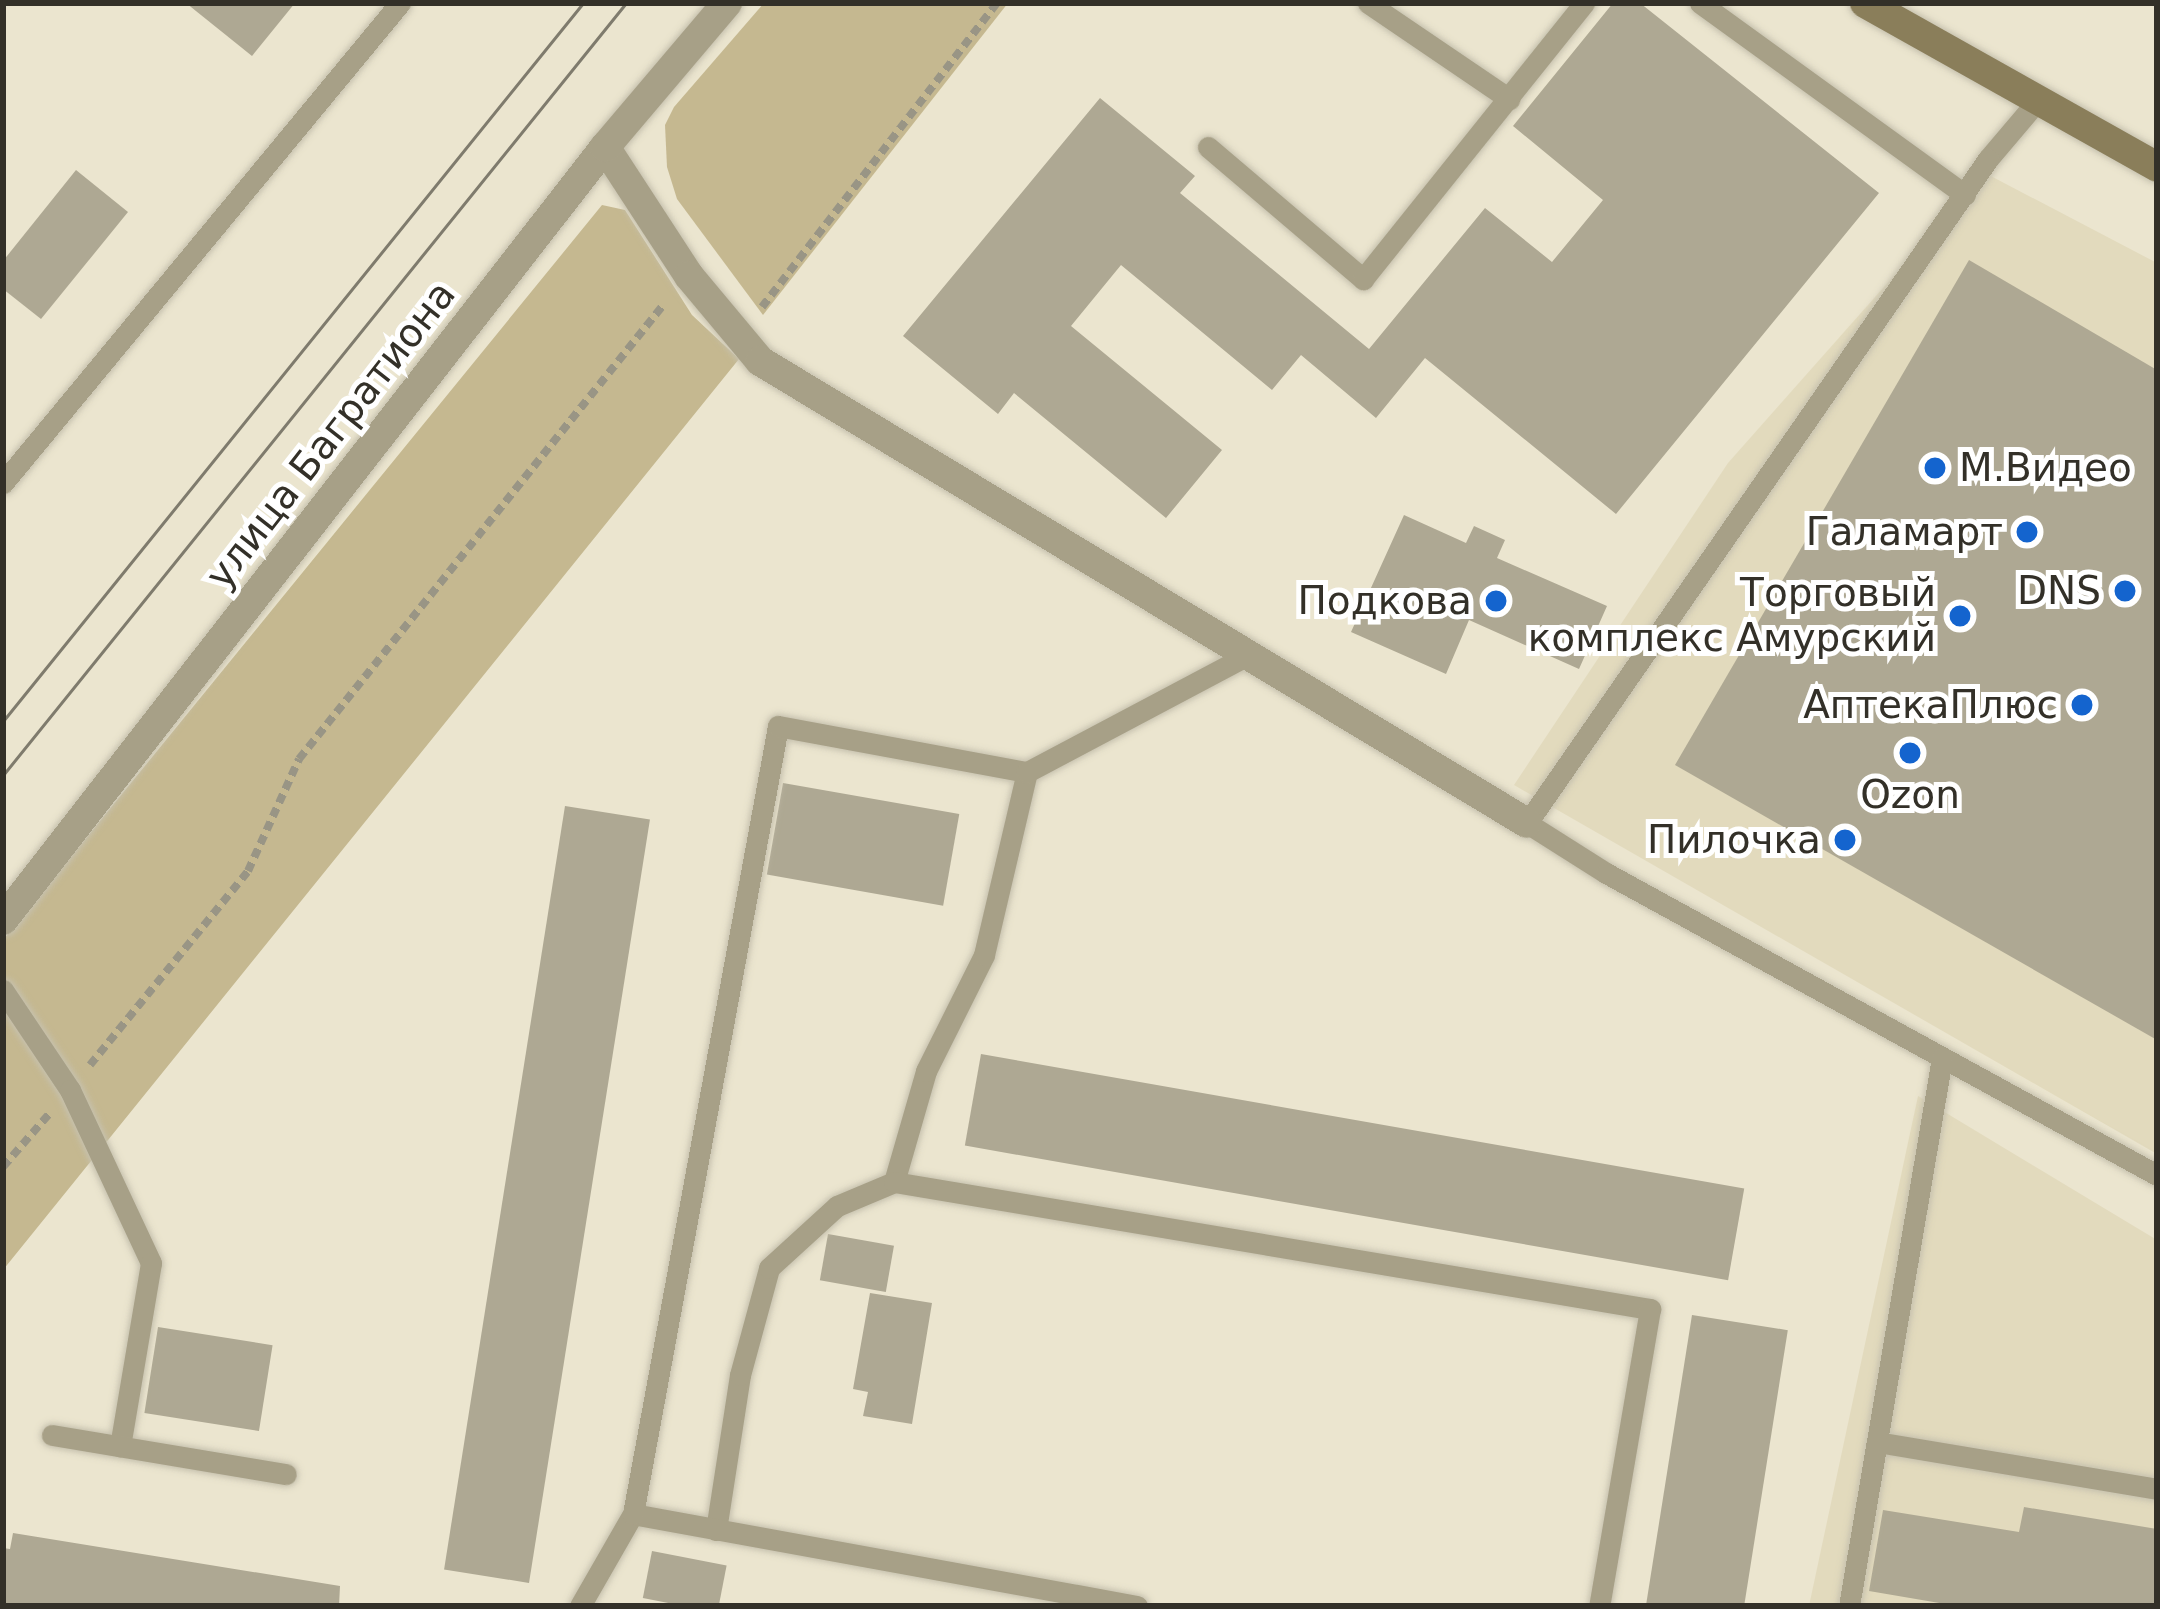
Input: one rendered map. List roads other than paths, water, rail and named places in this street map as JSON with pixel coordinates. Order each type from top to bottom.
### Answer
[{"type":"main road","points":[[1864,3],[2157,167]]},
{"type":"street","name":"улица Багратиона","points":[[3,920],[605,147],[727,3]]},
{"type":"street","points":[[605,147],[689,276],[760,361],[1527,823]]},
{"type":"lane","points":[[6,472],[400,3]]},
{"type":"lane","points":[[1368,3],[1509,99]]},
{"type":"lane","points":[[1208,147],[1363,279],[1584,3]]},
{"type":"lane","points":[[1700,3],[1965,195]]},
{"type":"lane","points":[[2038,100],[1965,195],[1527,823],[1606,873],[2157,1175]]},
{"type":"lane","points":[[580,1606],[633,1514],[778,726],[1028,772],[1246,656]]},
{"type":"lane","points":[[894,1181],[926,1071],[984,955],[1028,772]]},
{"type":"lane","points":[[3,990],[70,1090],[151,1263],[120,1446]]},
{"type":"lane","points":[[1849,1606],[1942,1058]]},
{"type":"lane","points":[[716,1529],[740,1376],[769,1268],[837,1207],[894,1181],[1650,1310],[1599,1606]]},
{"type":"lane","points":[[52,1435],[286,1474]]},
{"type":"lane","points":[[1877,1442],[2157,1489]]},
{"type":"lane","points":[[633,1514],[1136,1606]]},
{"type":"tram line","points":[[3,721],[583,3]]},
{"type":"tram line","points":[[3,775],[626,3]]},
{"type":"place","name":"М.Видео","points":[[1935,468]]},
{"type":"place","name":"Галамарт","points":[[2027,532]]},
{"type":"place","name":"DNS","points":[[2125,591]]},
{"type":"place","name":"Подкова","points":[[1496,601]]},
{"type":"place","name":"Торговый комплекс Амурский","points":[[1960,616]]},
{"type":"place","name":"АптекаПлюс","points":[[2082,705]]},
{"type":"place","name":"Ozon","points":[[1910,753]]},
{"type":"place","name":"Пилочка","points":[[1845,840]]}]
